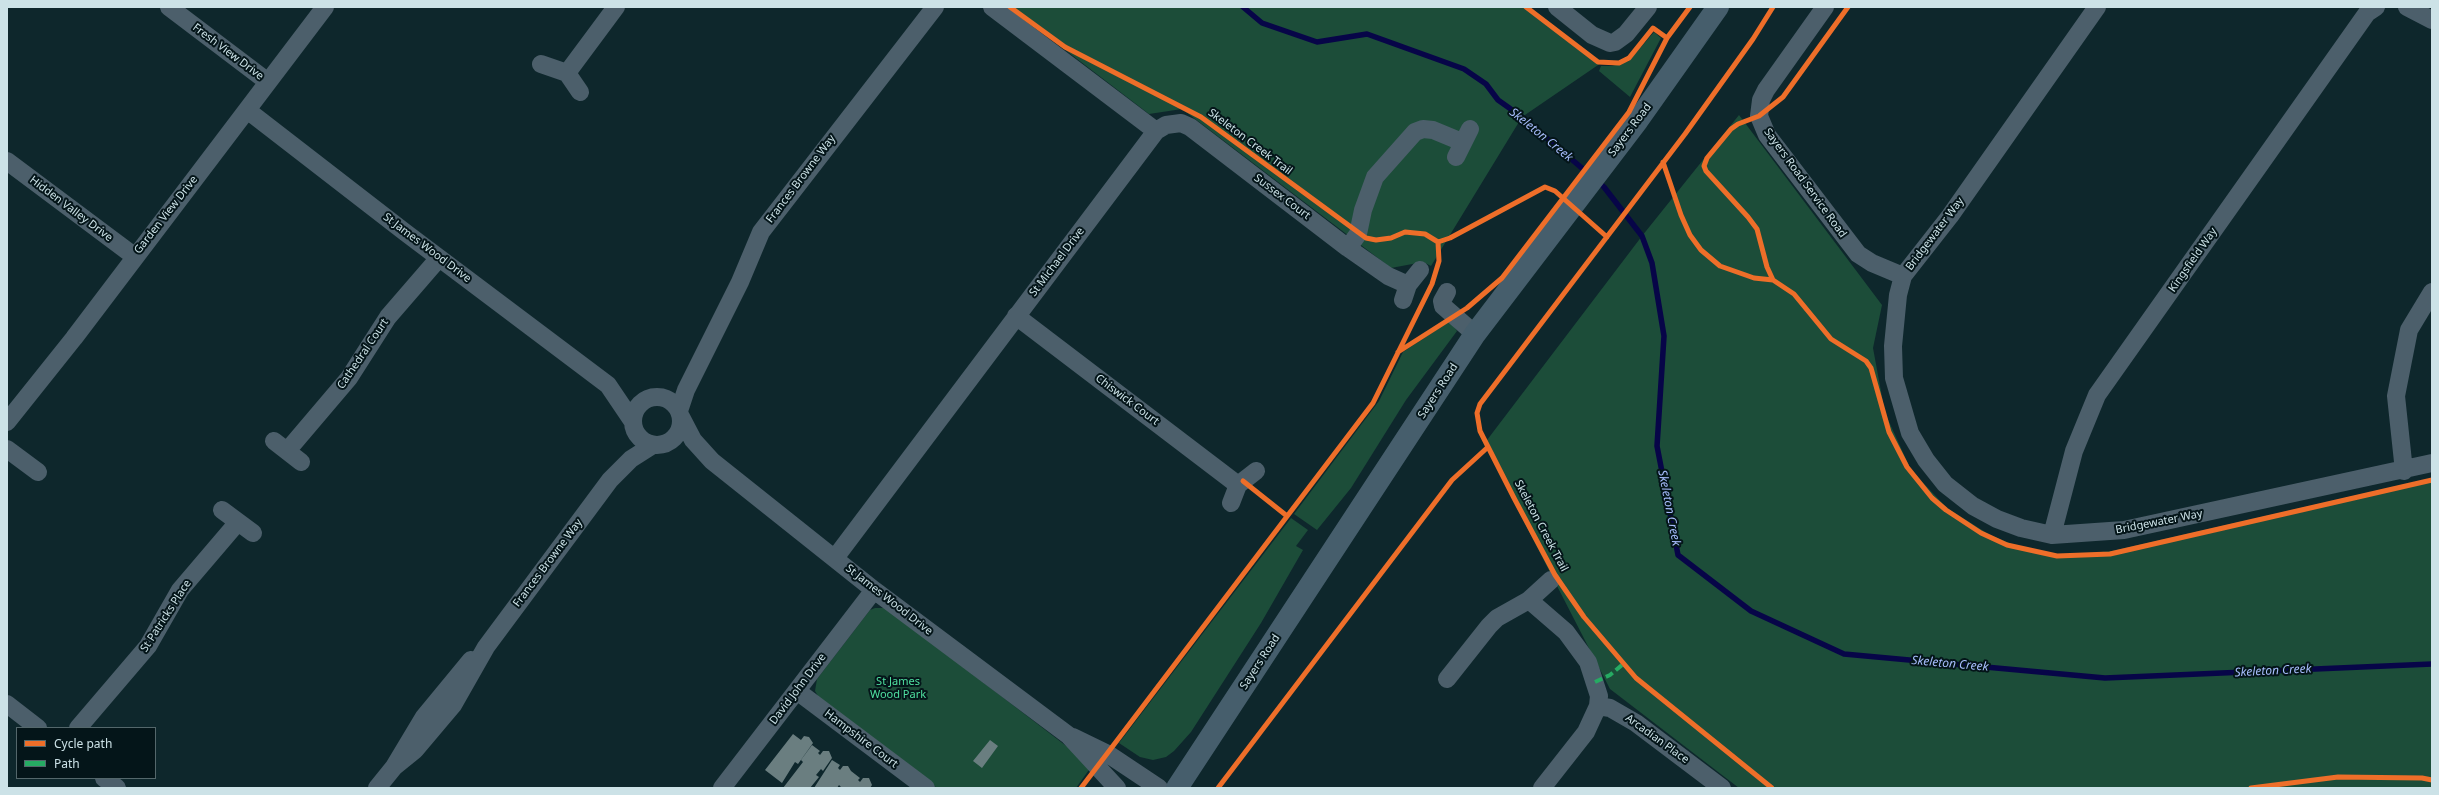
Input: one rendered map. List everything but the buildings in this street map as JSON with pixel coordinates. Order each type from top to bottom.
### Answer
[{"type":"main road","name":"Sayers Road","points":[[1177,788],[1475,334],[1638,120],[1718,7]]},
{"type":"street","name":"Fresh View Drive","points":[[169,7],[268,82]]},
{"type":"street","name":"Garden View Drive","points":[[7,422],[74,338],[134,256],[325,7]]},
{"type":"street","points":[[567,73],[616,7]]},
{"type":"street","name":"Frances Browne Way","points":[[655,397],[680,385],[696,369],[710,347],[762,232],[935,7]]},
{"type":"street","points":[[992,7],[1156,131]]},
{"type":"street","points":[[1557,7],[1592,35],[1610,42],[1620,39],[1648,7]]},
{"type":"street","name":"Sayers Road Service Road","points":[[1825,7],[1766,90],[1761,100],[1759,116],[1767,135],[1858,254],[1872,263],[1903,276]]},
{"type":"street","name":"Bridgewater Way","points":[[2098,7],[1950,216],[1903,276],[1898,295],[1893,346],[1894,378],[1910,432],[1926,460],[1945,484],[1973,506],[1997,519],[2021,528],[2052,535],[2124,530],[2404,471],[2432,463]]},
{"type":"street","name":"Kingsfield Way","points":[[2052,535],[2074,451],[2097,395],[2367,13],[2376,7]]},
{"type":"street","points":[[2407,7],[2432,20]]},
{"type":"street","points":[[541,64],[567,73],[580,92]]},
{"type":"street","name":"St James Wood Drive","points":[[247,110],[439,258],[608,385],[634,425]]},
{"type":"street","name":"Sussex Court","points":[[1156,131],[1171,123],[1181,123],[1190,128],[1348,248],[1388,276],[1405,292],[1420,270]]},
{"type":"street","points":[[1348,248],[1358,234],[1363,210],[1376,177],[1415,132],[1423,128],[1433,130],[1463,143]]},
{"type":"street","name":"St Michael Drive","points":[[835,558],[1156,131]]},
{"type":"street","name":"Hidden Valley Drive","points":[[7,161],[134,256]]},
{"type":"street","name":"Cathedral Court","points":[[301,462],[280,446],[308,427],[349,378],[388,317],[439,258]]},
{"type":"street","points":[[1447,292],[1442,301],[1443,306],[1475,334]]},
{"type":"street","points":[[2404,471],[2396,396],[2409,330],[2432,292]]},
{"type":"street","name":"Chiswick Court","points":[[1016,316],[1238,485]]},
{"type":"street","name":"Frances Browne Way","points":[[680,414],[696,369]]},
{"type":"street","name":"St James Wood Drive","points":[[608,385],[655,397]]},
{"type":"street","points":[[655,397],[670,401],[680,414],[681,423],[676,435],[671,440],[656,445],[641,439],[634,425],[634,415],[640,404],[655,397]]},
{"type":"street","name":"St James Wood Drive","points":[[680,414],[693,440],[712,461],[874,590],[1068,735],[1117,788]]},
{"type":"street","name":"Frances Browne Way","points":[[610,480],[634,425]]},
{"type":"street","name":"Frances Browne Way","points":[[377,788],[394,767],[424,717],[443,691],[470,661],[486,647],[610,480],[630,459],[656,445]]},
{"type":"street","name":"St James Wood Drive","points":[[656,445],[686,450],[712,461]]},
{"type":"street","points":[[7,449],[38,472]]},
{"type":"street","points":[[1231,503],[1238,485],[1256,471]]},
{"type":"street","points":[[222,510],[252,533]]},
{"type":"street","name":"St Patricks Place","points":[[79,727],[148,646],[180,590],[238,522]]},
{"type":"street","points":[[1447,679],[1489,626],[1498,618],[1529,600],[1551,580]]},
{"type":"street","name":"David John Drive","points":[[722,788],[874,590]]},
{"type":"street","points":[[1529,600],[1566,632],[1588,662],[1599,696],[1598,706],[1586,732],[1542,788]]},
{"type":"street","name":"Hampshire Court","points":[[797,691],[926,788]]},
{"type":"street","points":[[7,704],[37,727]]},
{"type":"street","name":"Arcadian Place","points":[[1598,706],[1610,708],[1636,723],[1722,788]]},
{"type":"street","name":"St James Wood Drive","points":[[1068,735],[1102,751],[1159,788]]},
{"type":"street","points":[[105,779],[117,788]]},
{"type":"green space","points":[[1009,7],[1530,7],[1601,63],[1522,117],[1431,266],[1423,262],[1391,268],[1182,109],[1149,114]]},
{"type":"green space","points":[[1654,32],[1661,38],[1630,97],[1599,71],[1601,66],[1612,66],[1629,61]]},
{"type":"green space","points":[[1739,115],[1882,305],[1873,348],[1885,413],[1911,470],[1947,508],[1990,535],[2029,551],[2064,555],[2112,551],[2432,478],[2432,788],[1739,788],[1610,689],[1484,444],[1642,236]]},
{"type":"green space","points":[[1450,321],[1457,331],[1406,400],[1351,488],[1317,530],[1294,514],[1379,401],[1403,352]]},
{"type":"green space","points":[[1291,518],[1308,530],[1296,546],[1303,550],[1261,623],[1191,732],[1174,751],[1166,757],[1153,760],[1140,757],[1119,743]]},
{"type":"green space","name":"St James Wood Park","points":[[875,608],[884,608],[890,611],[1078,755],[1091,767],[1076,788],[937,788],[821,701],[815,691],[817,679],[870,610]]},
{"type":"waterway","name":"Skeleton Creek","points":[[1243,7],[1262,23],[1317,42],[1367,34],[1464,69],[1486,84],[1498,100],[1522,117],[1590,175]]},
{"type":"waterway","name":"Skeleton Creek","points":[[1596,180],[1604,187],[1642,236],[1652,263],[1664,336],[1657,446],[1678,555],[1751,611],[1844,654],[2105,678],[2432,664]]},
{"type":"marked path","points":[[1595,682],[1610,675],[1622,665]]},
{"type":"cycle path","name":"Skeleton Creek Trail","points":[[1010,7],[1065,47],[1201,117],[1366,238],[1376,240],[1391,238],[1405,232],[1425,234],[1438,242]]},
{"type":"cycle path","points":[[1526,7],[1598,62],[1619,63],[1629,58],[1653,28],[1667,38]]},
{"type":"cycle path","points":[[1398,352],[1467,308],[1502,278],[1629,112],[1667,38],[1690,7]]},
{"type":"cycle path","name":"Skeleton Creek Trail","points":[[1772,788],[1636,678],[1584,617],[1555,575],[1514,498],[1480,431],[1477,413],[1480,404],[1685,134],[1753,39],[1773,7]]},
{"type":"cycle path","points":[[1773,280],[1767,267],[1757,229],[1706,171],[1704,166],[1707,158],[1731,129],[1738,124],[1759,116],[1783,97],[1848,7]]},
{"type":"cycle path","points":[[1663,162],[1681,215],[1690,235],[1701,250],[1720,266],[1754,278],[1773,280],[1794,294],[1831,339],[1866,361],[1871,368],[1889,432],[1907,467],[1932,498],[1946,510],[1981,533],[2007,545],[2057,556],[2110,554],[2432,480]]},
{"type":"cycle path","points":[[1438,242],[1450,238],[1545,187],[1555,191],[1607,237]]},
{"type":"cycle path","points":[[1081,788],[1373,403],[1432,284],[1439,261],[1438,242]]},
{"type":"cycle path","points":[[1218,788],[1452,480],[1488,447]]},
{"type":"cycle path","points":[[1243,481],[1287,516]]},
{"type":"cycle path","points":[[2251,788],[2338,777],[2422,778],[2432,780]]}]
